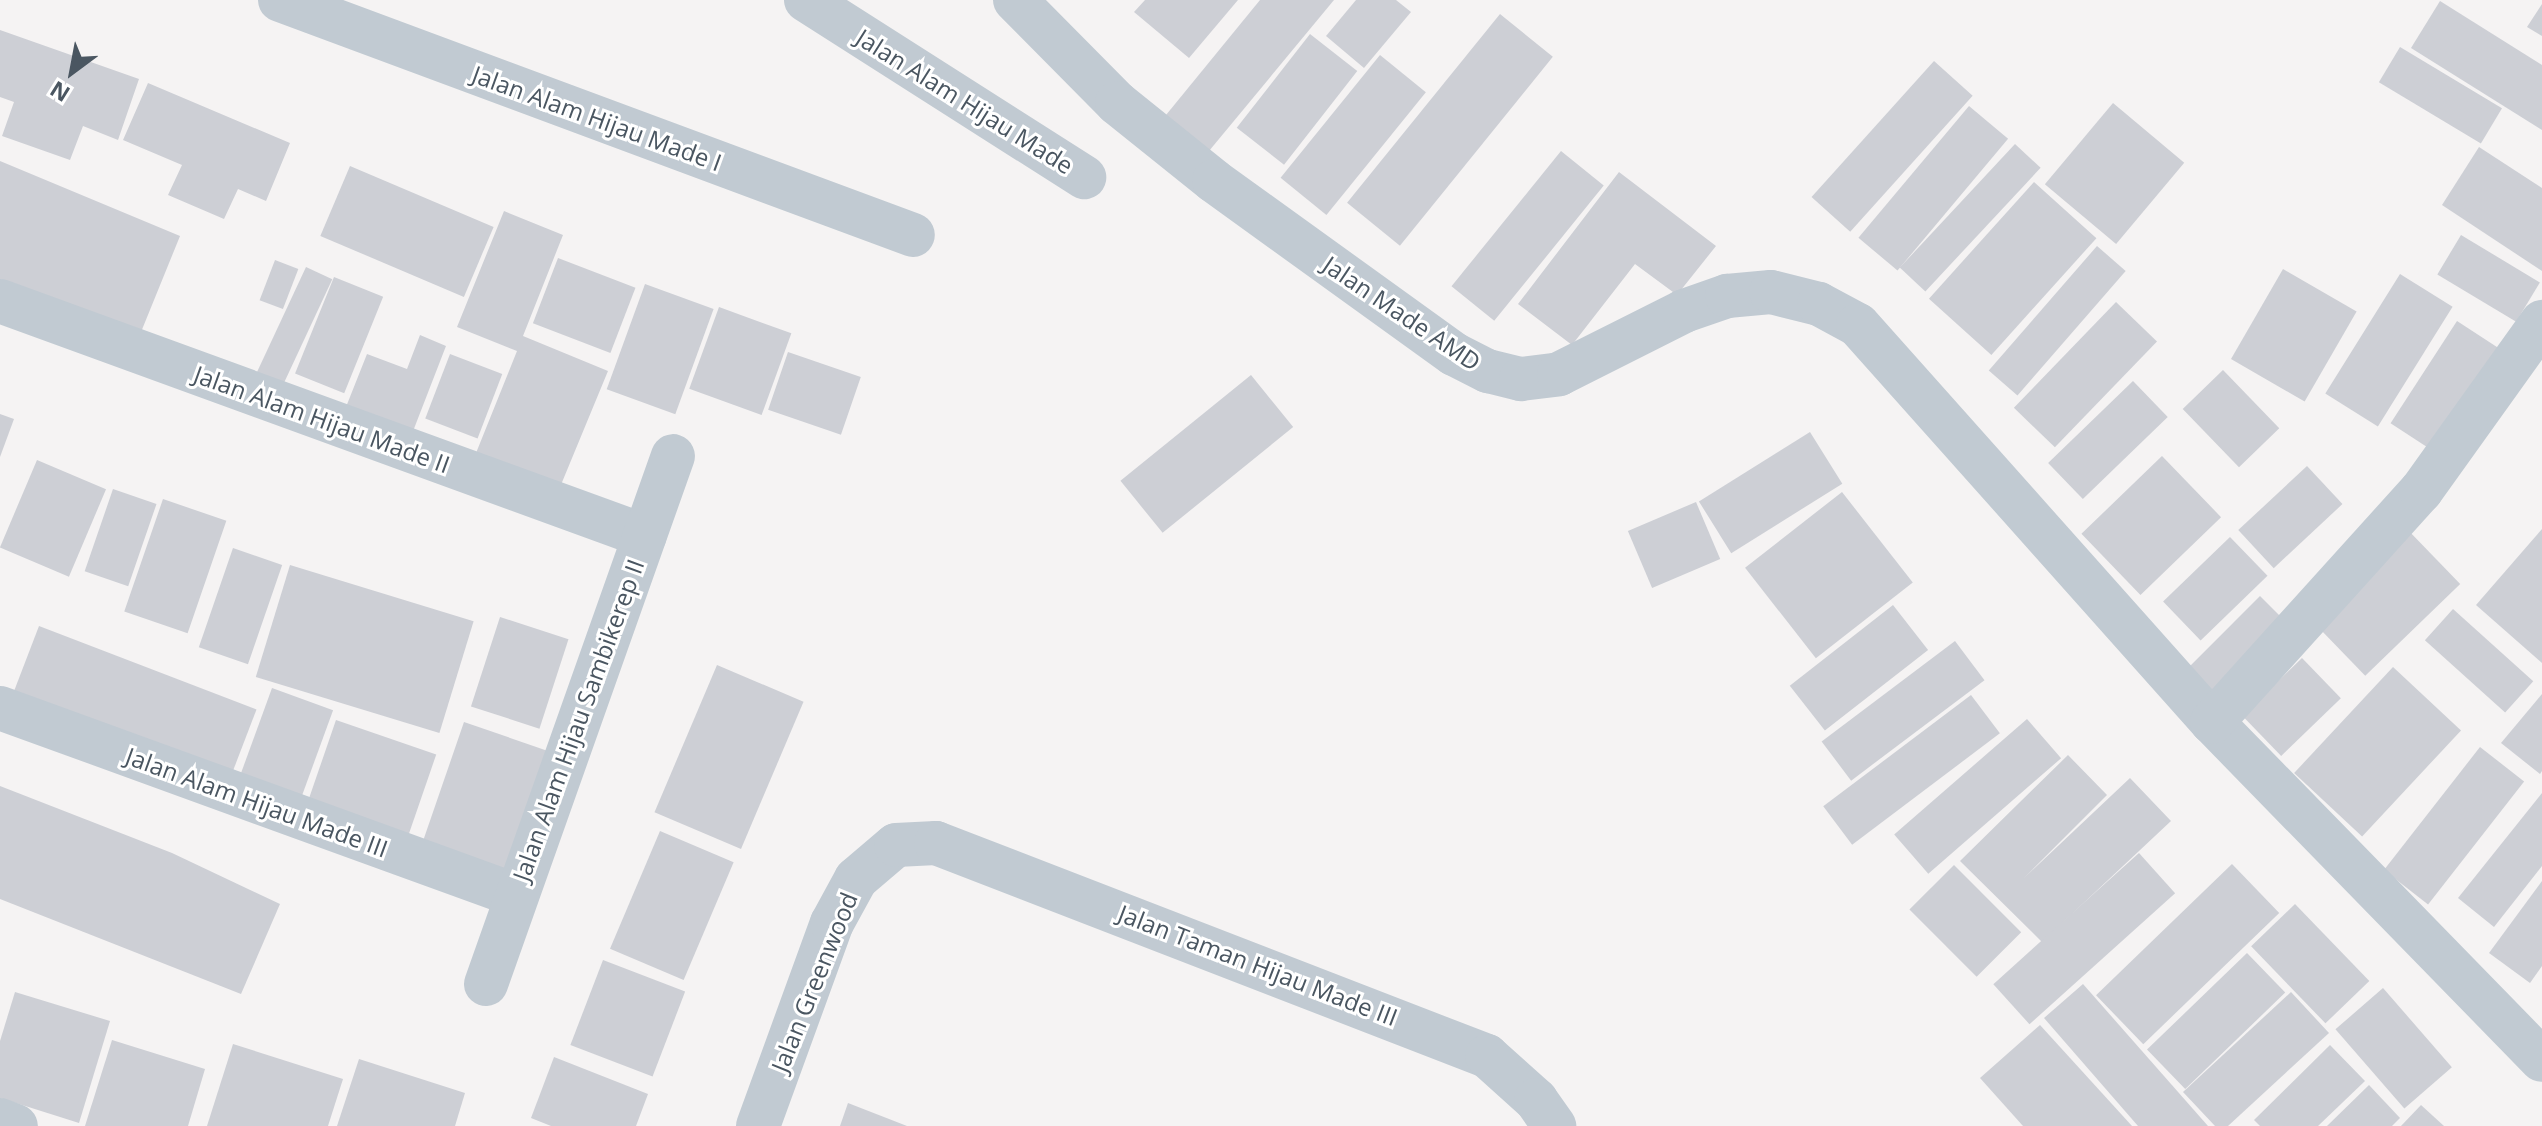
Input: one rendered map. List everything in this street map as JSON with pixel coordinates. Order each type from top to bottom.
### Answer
[{"type":"street","name":"Jalan Alam Hijau Made I","points":[[280,0],[913,235]]},
{"type":"street","name":"Jalan Alam Hijau Made","points":[[806,0],[1084,177]]},
{"type":"street","name":"Jalan Made AMD","points":[[1015,0],[1117,103],[1214,181],[1454,354],[1488,371],[1521,379],[1559,374],[1684,311],[1727,296],[1771,292],[1819,304],[1858,325],[2212,722],[2542,1060]]},
{"type":"street","name":"Jalan Alam Hijau Made II","points":[[0,301],[645,536]]},
{"type":"street","points":[[2212,722],[2421,491],[2542,322]]},
{"type":"street","name":"Jalan Alam Hijau Sambikerep II","points":[[486,984],[673,456]]},
{"type":"street","name":"Jalan Alam Hijau Made III","points":[[0,708],[515,895]]},
{"type":"street","name":"Jalan Greenwood","points":[[758,1126],[832,923],[856,879],[896,845],[936,843]]},
{"type":"street","name":"Jalan Taman Hijau Made III","points":[[936,843],[1487,1056],[1536,1100],[1554,1126]]},
{"type":"street","points":[[0,1120],[16,1126]]},
{"type":"building","points":[[1145,0],[1238,0],[1189,58],[1134,12]]},
{"type":"building","points":[[1260,0],[1334,0],[1209,151],[1166,115]]},
{"type":"building","points":[[1356,0],[1396,0],[1411,12],[1364,68],[1326,36]]},
{"type":"building","points":[[2440,1],[2542,65],[2542,130],[2411,48]]},
{"type":"building","points":[[2542,4],[2542,36],[2527,27]]},
{"type":"building","points":[[1500,14],[1553,57],[1400,246],[1347,203]]},
{"type":"building","points":[[0,30],[139,79],[118,140],[83,126],[70,160],[2,136],[14,102],[0,97]]},
{"type":"building","points":[[1310,34],[1357,71],[1284,165],[1237,128]]},
{"type":"building","points":[[2400,47],[2502,108],[2481,143],[2379,82]]},
{"type":"building","points":[[1380,55],[1426,92],[1326,215],[1281,178]]},
{"type":"building","points":[[1934,61],[1973,96],[1850,232],[1812,197]]},
{"type":"building","points":[[148,83],[290,143],[266,201],[238,189],[224,219],[168,195],[182,165],[123,140]]},
{"type":"building","points":[[2113,103],[2184,163],[2116,244],[2045,184]]},
{"type":"building","points":[[1969,106],[2008,139],[1898,271],[1858,238]]},
{"type":"building","points":[[2015,144],[2041,168],[1925,291],[1900,268]]},
{"type":"building","points":[[2479,147],[2542,188],[2542,271],[2442,205]]},
{"type":"building","points":[[1561,151],[1604,186],[1494,321],[1451,286]]},
{"type":"building","points":[[0,161],[180,236],[139,337],[0,279]]},
{"type":"building","points":[[350,166],[494,227],[464,297],[320,236]]},
{"type":"building","points":[[1619,172],[1716,246],[1677,295],[1635,264],[1572,345],[1518,304]]},
{"type":"building","points":[[2034,182],[2096,238],[1991,355],[1929,299]]},
{"type":"building","points":[[504,211],[563,235],[523,336],[608,371],[558,492],[474,458],[517,351],[457,327]]},
{"type":"building","points":[[2461,235],[2540,282],[2516,322],[2437,274]]},
{"type":"building","points":[[2097,246],[2126,271],[2017,395],[1989,371]]},
{"type":"building","points":[[558,258],[635,288],[610,353],[533,323]]},
{"type":"building","points":[[275,260],[298,269],[283,309],[260,300]]},
{"type":"building","points":[[306,267],[332,279],[276,399],[250,387]]},
{"type":"building","points":[[2283,269],[2357,312],[2305,402],[2231,359]]},
{"type":"building","points":[[2400,274],[2453,307],[2378,426],[2325,394]]},
{"type":"building","points":[[334,277],[383,297],[344,393],[295,373]]},
{"type":"building","points":[[645,284],[714,309],[675,414],[607,389]]},
{"type":"building","points":[[2116,302],[2157,342],[2055,447],[2014,408]]},
{"type":"building","points":[[719,307],[791,333],[762,415],[689,389]]},
{"type":"building","points":[[2457,321],[2502,350],[2436,453],[2391,423]]},
{"type":"building","points":[[420,335],[446,346],[410,439],[344,412],[367,354],[407,369]]},
{"type":"building","points":[[788,352],[861,377],[841,435],[768,410]]},
{"type":"building","points":[[450,354],[502,374],[478,438],[425,418]]},
{"type":"building","points":[[2223,370],[2279,428],[2239,467],[2183,409]]},
{"type":"building","points":[[1251,375],[1293,427],[1163,533],[1120,481]]},
{"type":"building","points":[[2133,381],[2168,417],[2083,499],[2048,463]]},
{"type":"building","points":[[0,414],[14,419],[0,457]]},
{"type":"building","points":[[1810,432],[1842,484],[1731,553],[1699,501]]},
{"type":"building","points":[[2162,456],[2221,517],[2140,595],[2081,534]]},
{"type":"building","points":[[37,460],[106,489],[69,577],[0,547]]},
{"type":"building","points":[[2307,466],[2342,504],[2274,568],[2238,530]]},
{"type":"building","points":[[113,489],[156,504],[128,586],[85,571]]},
{"type":"building","points":[[1842,492],[1913,583],[1816,658],[1745,568]]},
{"type":"building","points":[[163,499],[226,521],[188,633],[124,612]]},
{"type":"building","points":[[1696,502],[1720,559],[1652,588],[1628,531]]},
{"type":"building","points":[[2406,528],[2460,584],[2365,676],[2311,620]]},
{"type":"building","points":[[2542,529],[2542,663],[2476,605]]},
{"type":"building","points":[[2230,537],[2268,576],[2201,640],[2163,602]]},
{"type":"building","points":[[233,548],[282,565],[248,664],[199,647]]},
{"type":"building","points":[[290,565],[474,621],[439,733],[256,677]]},
{"type":"building","points":[[2260,596],[2288,624],[2208,704],[2180,676]]},
{"type":"building","points":[[1893,605],[1928,650],[1825,731],[1790,686]]},
{"type":"building","points":[[2453,609],[2533,681],[2505,712],[2425,640]]},
{"type":"building","points":[[500,617],[568,639],[539,729],[471,706]]},
{"type":"building","points":[[39,626],[257,709],[228,784],[10,701]]},
{"type":"building","points":[[1955,641],[1984,680],[1851,781],[1822,742]]},
{"type":"building","points":[[2302,658],[2341,698],[2281,756],[2242,716]]},
{"type":"building","points":[[717,665],[804,702],[741,849],[654,812]]},
{"type":"building","points":[[2393,667],[2461,730],[2362,836],[2294,773]]},
{"type":"building","points":[[272,688],[333,710],[299,803],[238,781]]},
{"type":"building","points":[[2542,694],[2542,771],[2540,774],[2501,743]]},
{"type":"building","points":[[1971,695],[2000,733],[1852,845],[1823,806]]},
{"type":"building","points":[[2027,719],[2061,758],[1928,874],[1894,834]]},
{"type":"building","points":[[336,720],[436,755],[404,849],[303,815]]},
{"type":"building","points":[[464,722],[550,752],[507,877],[421,848]]},
{"type":"building","points":[[2480,747],[2524,781],[2428,904],[2384,870]]},
{"type":"building","points":[[2068,755],[2107,795],[2023,879],[2130,778],[2171,821],[2042,942],[1960,861]]},
{"type":"building","points":[[0,786],[172,853],[280,904],[241,994],[0,899]]},
{"type":"building","points":[[2542,793],[2542,866],[2494,927],[2458,898]]},
{"type":"building","points":[[660,831],[734,862],[684,980],[610,949]]},
{"type":"building","points":[[2139,853],[2175,893],[2029,1024],[1993,984]]},
{"type":"building","points":[[2232,864],[2279,913],[2143,1044],[2096,995]]},
{"type":"building","points":[[1954,865],[2021,932],[1977,977],[1909,910]]},
{"type":"building","points":[[2542,881],[2542,966],[2530,983],[2489,953]]},
{"type":"building","points":[[2295,904],[2369,981],[2325,1023],[2251,946]]},
{"type":"building","points":[[2247,953],[2285,993],[2185,1089],[2147,1050]]},
{"type":"building","points":[[603,960],[685,992],[653,1076],[570,1045]]},
{"type":"building","points":[[2083,984],[2208,1126],[2138,1126],[2044,1018]]},
{"type":"building","points":[[2383,988],[2452,1067],[2404,1109],[2335,1029]]},
{"type":"building","points":[[15,992],[110,1021],[79,1123],[0,1098],[0,1041]]},
{"type":"building","points":[[2291,992],[2329,1033],[2228,1126],[2215,1126],[2183,1092]]},
{"type":"building","points":[[2040,1025],[2132,1126],[2023,1126],[1980,1078]]},
{"type":"building","points":[[112,1040],[205,1069],[188,1126],[85,1126]]},
{"type":"building","points":[[233,1044],[343,1079],[328,1126],[207,1126]]},
{"type":"building","points":[[2330,1045],[2365,1081],[2318,1126],[2260,1126],[2254,1120]]},
{"type":"building","points":[[554,1057],[648,1094],[636,1126],[551,1126],[531,1118]]},
{"type":"building","points":[[359,1059],[465,1093],[455,1126],[337,1126]]},
{"type":"building","points":[[2369,1085],[2400,1118],[2392,1126],[2327,1126]]},
{"type":"building","points":[[848,1103],[907,1126],[840,1126]]},
{"type":"building","points":[[2421,1105],[2444,1126],[2401,1126]]}]
